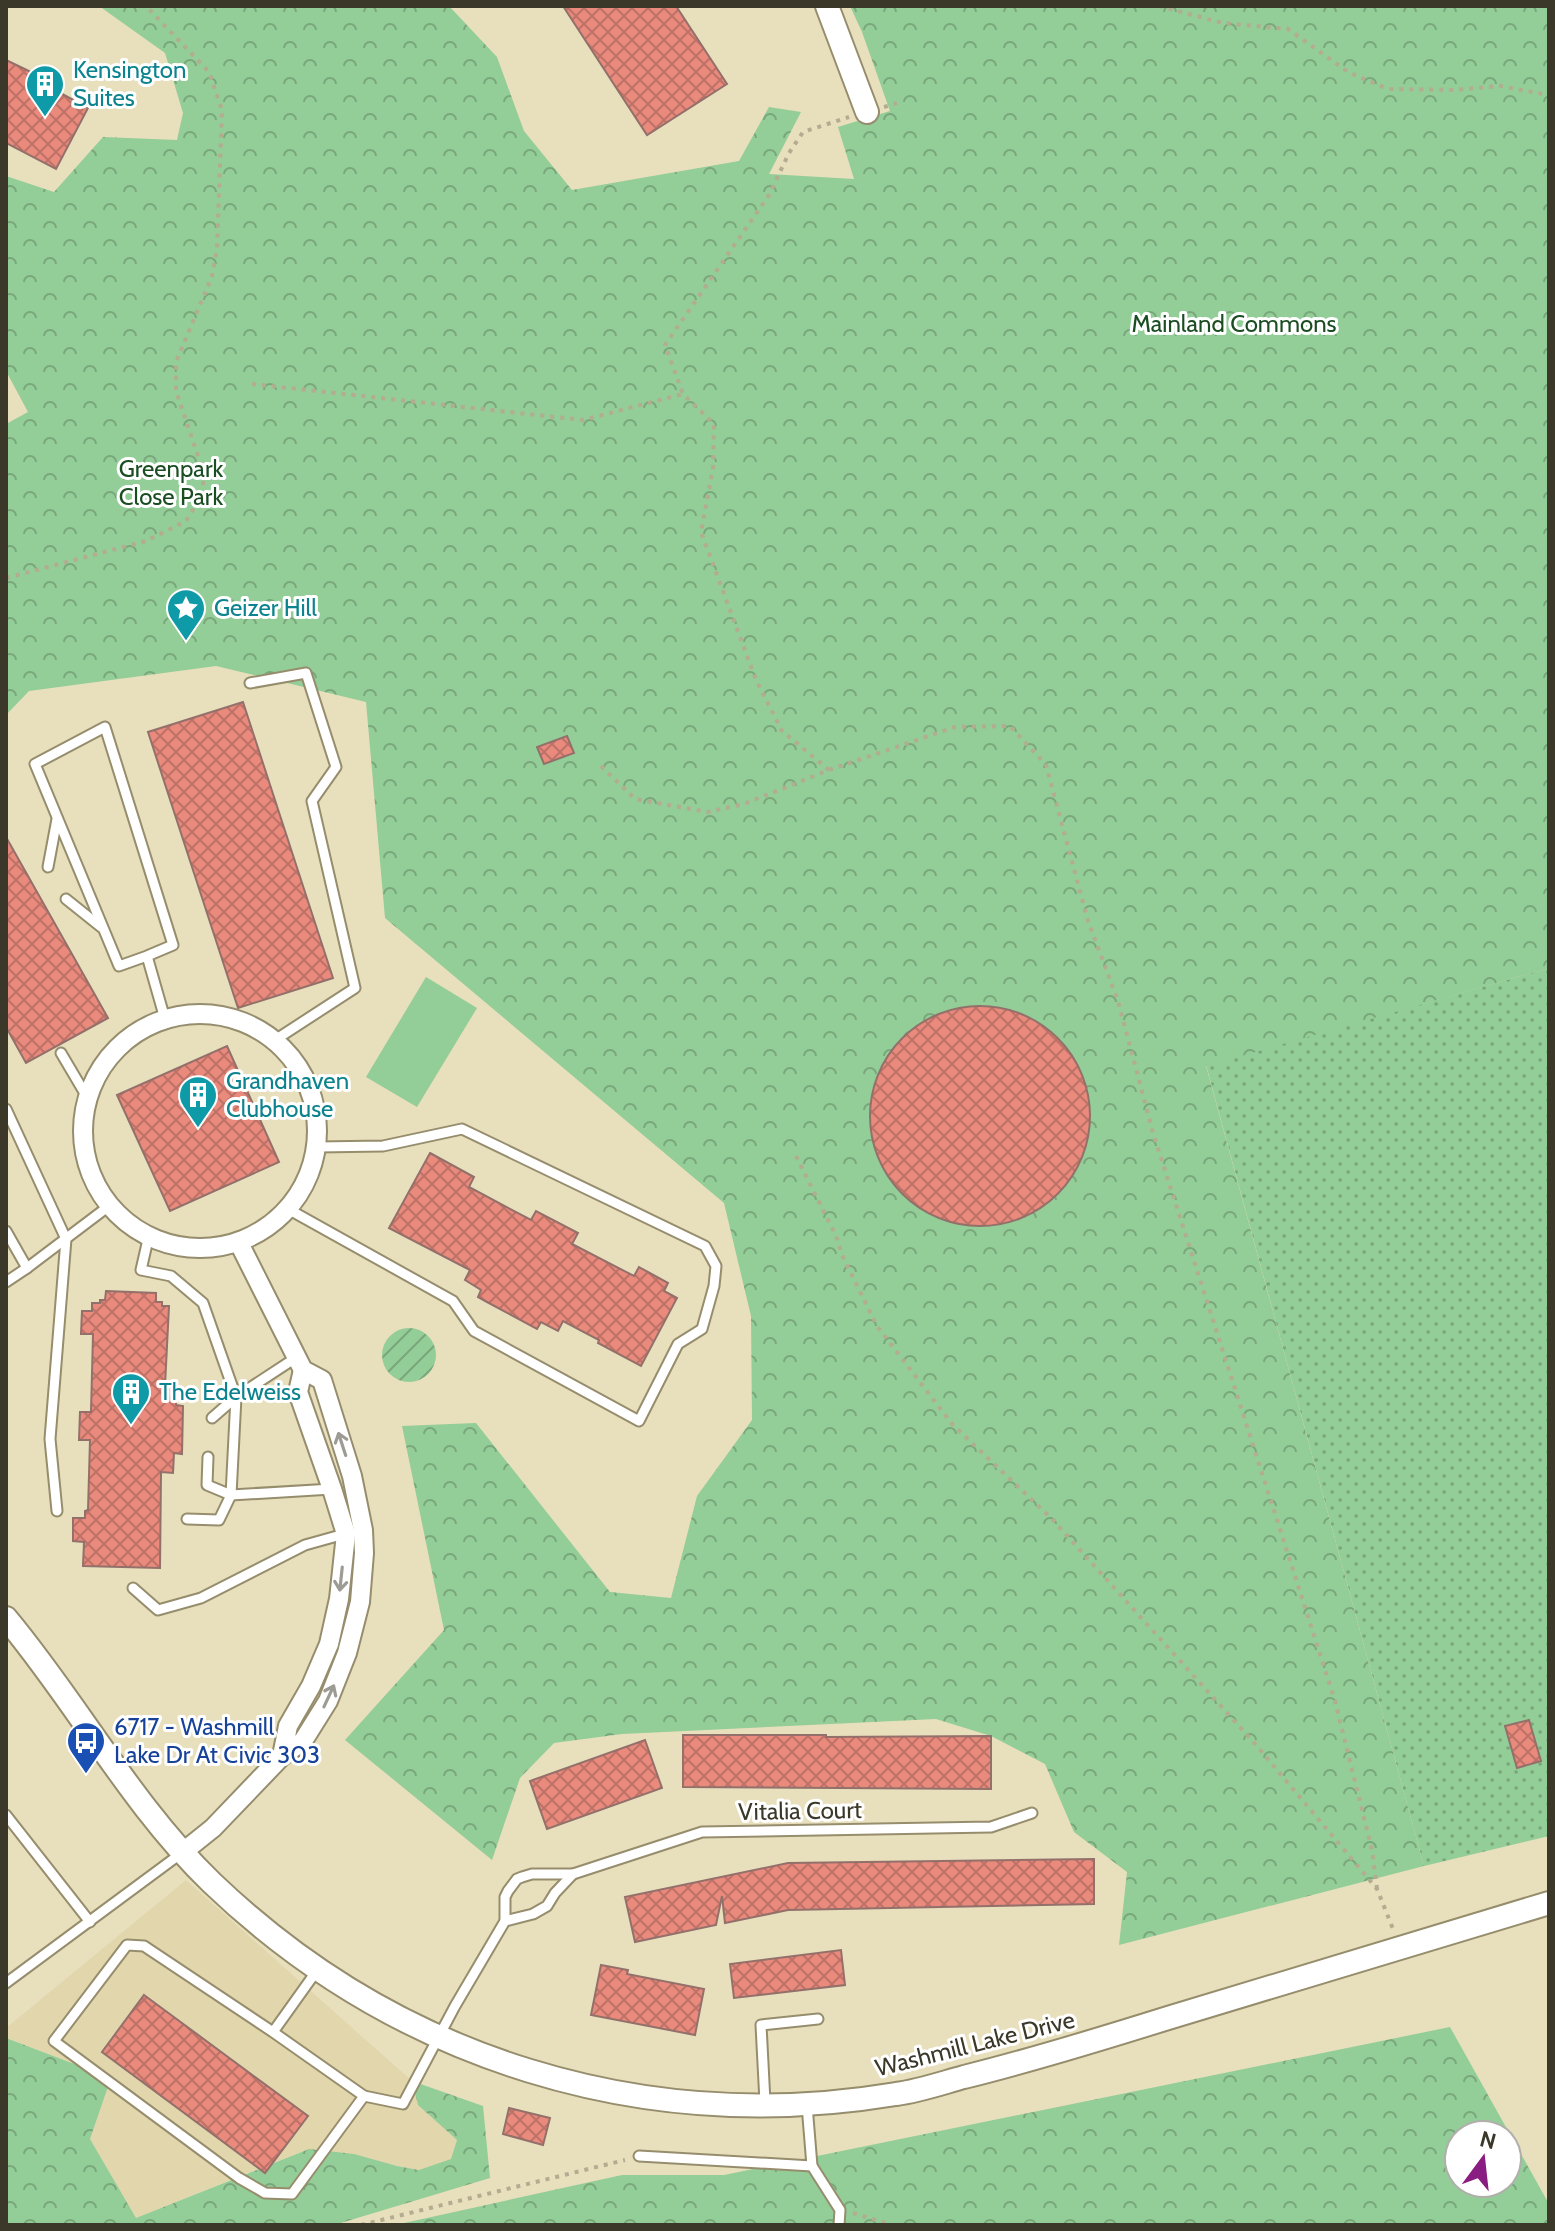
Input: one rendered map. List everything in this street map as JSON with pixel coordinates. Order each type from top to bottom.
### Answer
[{"type":"street","points":[[827,6],[867,112]]},
{"type":"street","points":[[203,1013],[241,1020],[275,1040],[302,1070],[316,1107],[318,1147],[306,1185],[282,1216],[239,1243],[212,1248],[174,1246],[138,1231],[109,1206],[90,1173],[82,1135],[87,1097],[104,1063],[131,1036],[165,1019],[203,1013]]},
{"type":"street","points":[[183,1852],[213,1828],[282,1756],[288,1726],[311,1686],[329,1644],[354,1532],[352,1476],[322,1380],[300,1364],[239,1243]]},
{"type":"street","points":[[300,1364],[298,1392],[332,1489],[354,1532]]},
{"type":"street","name":"Washmill Lake Drive","points":[[6,1618],[129,1785],[183,1852],[212,1883],[268,1931],[318,1969],[375,2004],[438,2036],[529,2072],[602,2090],[673,2102],[730,2106],[807,2105],[898,2094],[1008,2067],[1549,1903]]},
{"type":"lane","points":[[250,683],[306,673],[336,767],[312,801],[355,988],[275,1040]]},
{"type":"lane","points":[[105,727],[173,945],[119,966],[57,817],[35,764],[105,727]]},
{"type":"lane","points":[[48,867],[57,817]]},
{"type":"lane","points":[[66,899],[104,929]]},
{"type":"lane","points":[[147,956],[165,1019]]},
{"type":"lane","points":[[61,1053],[87,1097]]},
{"type":"lane","points":[[6,1109],[66,1239],[50,1439],[57,1511]]},
{"type":"lane","points":[[288,1209],[453,1301],[474,1331],[639,1421],[678,1344],[702,1329],[716,1266],[705,1246],[462,1129],[383,1146],[318,1147]]},
{"type":"lane","points":[[6,1282],[109,1206]]},
{"type":"lane","points":[[6,1231],[27,1268]]},
{"type":"lane","points":[[149,1235],[141,1270],[171,1276],[203,1303],[236,1397],[231,1495],[219,1520],[187,1519]]},
{"type":"lane","points":[[212,1418],[236,1397],[300,1364]]},
{"type":"lane","points":[[208,1457],[207,1485],[231,1495],[332,1489]]},
{"type":"lane","points":[[133,1588],[158,1610],[201,1598],[305,1545],[354,1532]]},
{"type":"lane","name":"Vitalia Court","points":[[364,2096],[403,2104],[438,2036],[505,1921],[505,1897],[517,1879],[532,1874],[573,1874],[702,1832],[991,1827],[1032,1813]]},
{"type":"lane","points":[[6,1815],[90,1922]]},
{"type":"lane","points":[[6,1967],[10,1980],[183,1852]]},
{"type":"lane","points":[[505,1921],[533,1914],[547,1906],[573,1874]]},
{"type":"lane","points":[[127,1945],[144,1946],[273,2032],[364,2096],[292,2194],[265,2193],[239,2178],[54,2041],[127,1945]]},
{"type":"lane","points":[[273,2032],[318,1969]]},
{"type":"lane","points":[[765,2106],[761,2025],[818,2019]]},
{"type":"lane","points":[[807,2105],[812,2166],[840,2210],[839,2225]]},
{"type":"lane","points":[[639,2156],[812,2166]]},
{"type":"path","points":[[6,578],[146,541],[186,521],[202,495],[204,474],[176,391],[176,362],[212,276],[217,249],[222,110],[209,72],[146,6]]},
{"type":"path","points":[[1159,6],[1223,23],[1288,29],[1349,73],[1388,89],[1454,90],[1500,86],[1549,95]]},
{"type":"path","points":[[829,770],[782,731],[751,665],[701,532],[713,468],[714,424],[683,394],[665,345],[769,195],[803,132],[897,103]]},
{"type":"path","points":[[252,384],[583,420],[683,394]]},
{"type":"path","points":[[601,766],[635,799],[708,812],[744,804],[829,770],[955,727],[1010,726],[1046,765],[1088,921],[1118,1001],[1153,1133],[1335,1701],[1372,1850],[1377,1889],[1402,1948]]},
{"type":"path","points":[[796,1156],[877,1326],[952,1424],[1052,1519],[1256,1745],[1377,1889]]},
{"type":"path","points":[[361,2225],[639,2156]]},
{"type":"path","points":[[840,2210],[892,2225]]},
{"type":"shaded area","points":[[186,1880],[412,2081],[418,2105],[457,2140],[452,2159],[420,2170],[308,2149],[136,2218],[90,2139],[111,2078],[6,2038],[6,2028]]},
{"type":"green space","points":[[99,6],[449,6],[497,57],[524,131],[572,190],[739,161],[769,107],[801,112],[769,174],[854,179],[838,127],[890,111],[850,6],[1549,6],[1549,968],[1206,1066],[1424,1866],[1119,1945],[1127,1872],[1074,1832],[1045,1764],[991,1736],[936,1719],[622,1734],[554,1743],[520,1778],[492,1860],[345,1740],[444,1630],[402,1426],[476,1423],[610,1592],[671,1598],[697,1496],[752,1420],[751,1316],[724,1203],[385,918],[366,702],[216,666],[29,691],[6,715],[6,424],[28,412],[6,371],[6,176],[54,192],[103,137],[177,140],[183,113],[165,53]]},
{"type":"green space","points":[[1549,968],[1549,1836],[1424,1866],[1206,1065]]},
{"type":"green space","points":[[426,977],[477,1008],[417,1107],[366,1077]]},
{"type":"green space","points":[[409,1328],[428,1336],[436,1355],[428,1374],[409,1382],[390,1374],[382,1355],[390,1336]]},
{"type":"green space","points":[[1450,2027],[1501,2119],[1443,2119],[1443,2199],[1523,2199],[1523,2158],[1549,2204],[1549,2225],[395,2225],[622,2175],[724,2175]]},
{"type":"green space","points":[[6,2038],[111,2078],[90,2139],[136,2218],[309,2149],[354,2154],[419,2170],[451,2159],[457,2140],[418,2105],[412,2081],[483,2106],[490,2178],[334,2225],[6,2225]]},
{"type":"building","points":[[563,6],[676,6],[727,84],[647,135]]},
{"type":"building","name":"Kensington Suites","points":[[6,60],[33,73],[31,77],[88,108],[56,169],[6,143]]},
{"type":"building","points":[[243,702],[333,978],[238,1008],[148,732]]},
{"type":"building","points":[[567,736],[574,753],[544,764],[537,747]]},
{"type":"building","points":[[6,837],[108,1018],[26,1063],[6,1027]]},
{"type":"building","points":[[980,1006],[1001,1008],[1022,1015],[1058,1038],[1081,1074],[1088,1095],[1088,1137],[1081,1158],[1058,1194],[1022,1217],[1001,1224],[980,1226],[959,1224],[938,1217],[902,1194],[879,1158],[872,1137],[870,1116],[872,1095],[879,1074],[902,1038],[938,1015],[959,1008]]},
{"type":"building","name":"Grandhaven Clubhouse","points":[[227,1046],[279,1162],[170,1211],[117,1095]]},
{"type":"building","points":[[430,1153],[474,1177],[469,1187],[531,1220],[536,1211],[578,1233],[572,1244],[634,1276],[639,1267],[668,1283],[664,1291],[677,1298],[641,1366],[563,1321],[558,1331],[541,1322],[537,1329],[487,1302],[478,1297],[481,1290],[465,1280],[470,1270],[389,1228]]},
{"type":"building","name":"The Edelweiss","points":[[106,1291],[156,1293],[156,1302],[169,1306],[165,1386],[176,1386],[176,1405],[183,1406],[182,1454],[174,1453],[173,1473],[161,1472],[160,1568],[83,1566],[84,1542],[73,1541],[73,1518],[85,1518],[85,1511],[88,1510],[90,1440],[79,1440],[80,1412],[91,1412],[93,1334],[81,1334],[82,1311],[92,1311],[92,1303],[105,1300]]},
{"type":"building","points":[[1529,1720],[1541,1761],[1517,1768],[1505,1726]]},
{"type":"building","points":[[683,1735],[991,1736],[991,1789],[683,1787]]},
{"type":"building","points":[[645,1740],[662,1788],[547,1829],[530,1781]]},
{"type":"building","points":[[1094,1859],[1094,1904],[788,1910],[725,1923],[722,1896],[716,1925],[635,1942],[625,1897],[788,1863]]},
{"type":"building","points":[[841,1950],[845,1985],[734,1998],[730,1964]]},
{"type":"building","points":[[601,1965],[628,1970],[627,1974],[704,1989],[695,2035],[591,2015]]},
{"type":"building","points":[[144,1995],[308,2116],[265,2173],[102,2052]]},
{"type":"building","points":[[509,2108],[550,2118],[543,2145],[503,2134]]},
{"type":"place","name":"Kensington Suites","points":[[45,118]]},
{"type":"place","name":"Geizer Hill","points":[[186,642]]},
{"type":"place","name":"Grandhaven Clubhouse","points":[[198,1129]]},
{"type":"place","name":"The Edelweiss","points":[[131,1426]]},
{"type":"place","name":"6717 - Washmill Lake Dr At Civic 303","points":[[86,1775]]},
{"type":"park label","name":"Mainland Commons","points":[[1234,324]]},
{"type":"park label","name":"Greenpark Close Park","points":[[171,483]]}]
